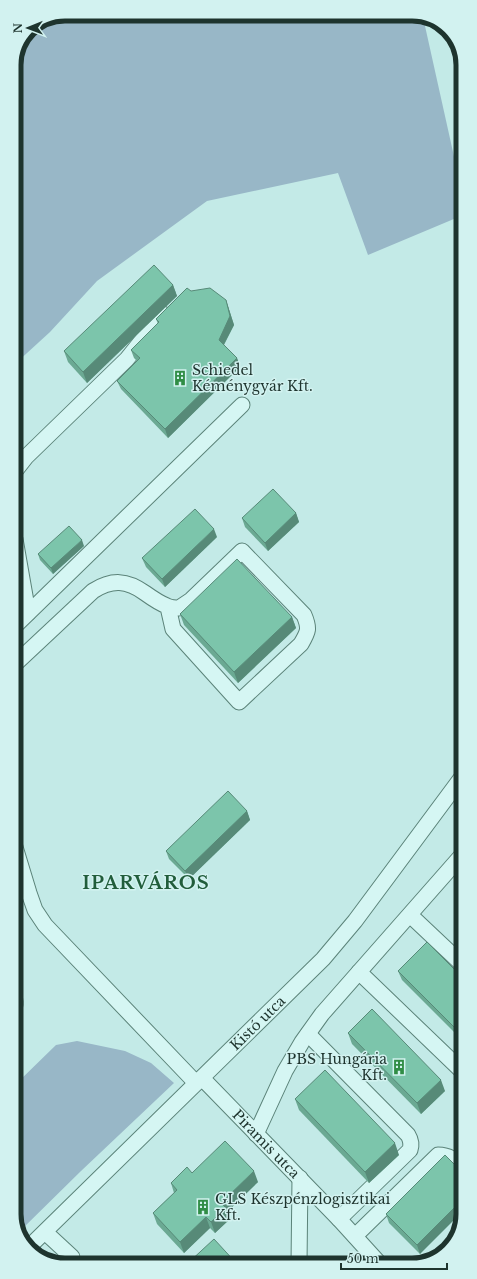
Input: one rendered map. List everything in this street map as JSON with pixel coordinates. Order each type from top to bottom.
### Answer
[{"type":"street","points":[[21,463],[127,359],[163,314]]},
{"type":"street","points":[[21,620],[242,405]]},
{"type":"street","points":[[21,658],[93,591],[103,584],[112,582],[134,586],[168,607],[179,608],[191,600],[242,551],[304,615],[308,625],[307,634],[301,644],[239,702],[173,629],[168,607]]},
{"type":"street","points":[[21,573],[28,613]]},
{"type":"street","name":"Kistó utca","points":[[32,1244],[323,959],[356,921],[456,785]]},
{"type":"street","points":[[256,1134],[285,1071],[322,1014],[456,862]]},
{"type":"street","name":"Piramis utca","points":[[21,866],[35,910],[45,925],[199,1080],[300,1178],[340,1219],[375,1258]]},
{"type":"street","points":[[410,915],[456,958]]},
{"type":"street","points":[[359,972],[456,1065]]},
{"type":"street","points":[[308,1034],[408,1135],[412,1145],[410,1150],[340,1219]]},
{"type":"street","points":[[355,1236],[438,1154],[446,1154],[456,1161]]},
{"type":"street","points":[[299,1258],[300,1178]]},
{"type":"street","points":[[44,1232],[72,1257],[71,1258]]},
{"type":"shaded area","points":[[64,21],[415,21],[424,23],[456,166],[456,218],[368,255],[338,173],[207,201],[97,281],[50,332],[21,359],[21,62],[24,48],[48,48],[48,24]]},
{"type":"shaded area","points":[[77,1041],[125,1051],[151,1063],[174,1083],[23,1228],[21,1220],[21,1079],[56,1045]]},
{"type":"building","points":[[154,265],[173,285],[83,372],[64,351]]},
{"type":"building","name":"Schiedel Kéménygyár Kft.","points":[[187,288],[191,291],[210,288],[226,300],[230,316],[219,340],[237,358],[165,429],[117,381],[140,358],[131,350],[159,322],[156,319]]},
{"type":"building","points":[[273,489],[296,513],[265,543],[242,518]]},
{"type":"building","points":[[195,509],[214,529],[162,579],[142,558]]},
{"type":"building","points":[[69,526],[82,540],[51,568],[38,554]]},
{"type":"building","points":[[237,559],[292,617],[234,672],[180,614]]},
{"type":"building","points":[[228,791],[247,811],[185,871],[166,851]]},
{"type":"building","points":[[427,942],[456,971],[456,1029],[398,971]]},
{"type":"building","name":"PBS Hungária Kft.","points":[[372,1009],[441,1080],[417,1103],[348,1033]]},
{"type":"building","points":[[325,1070],[395,1143],[365,1172],[295,1099]]},
{"type":"building","name":"GLS Készpénzlogisztikai Kft.","points":[[225,1141],[254,1171],[221,1203],[226,1208],[211,1222],[206,1217],[180,1242],[153,1213],[177,1190],[171,1183],[187,1167],[192,1173]]},
{"type":"building","points":[[445,1155],[456,1166],[456,1206],[417,1245],[386,1214]]},
{"type":"building","points":[[214,1239],[231,1258],[193,1258]]},
{"type":"place","name":"Schiedel Kéménygyár Kft.","points":[[180,378]]},
{"type":"place","name":"PBS Hungária Kft.","points":[[399,1067]]},
{"type":"place","name":"GLS Készpénzlogisztikai Kft.","points":[[203,1207]]},
{"type":"district","name":"IPARVÁROS","points":[[146,883]]}]
